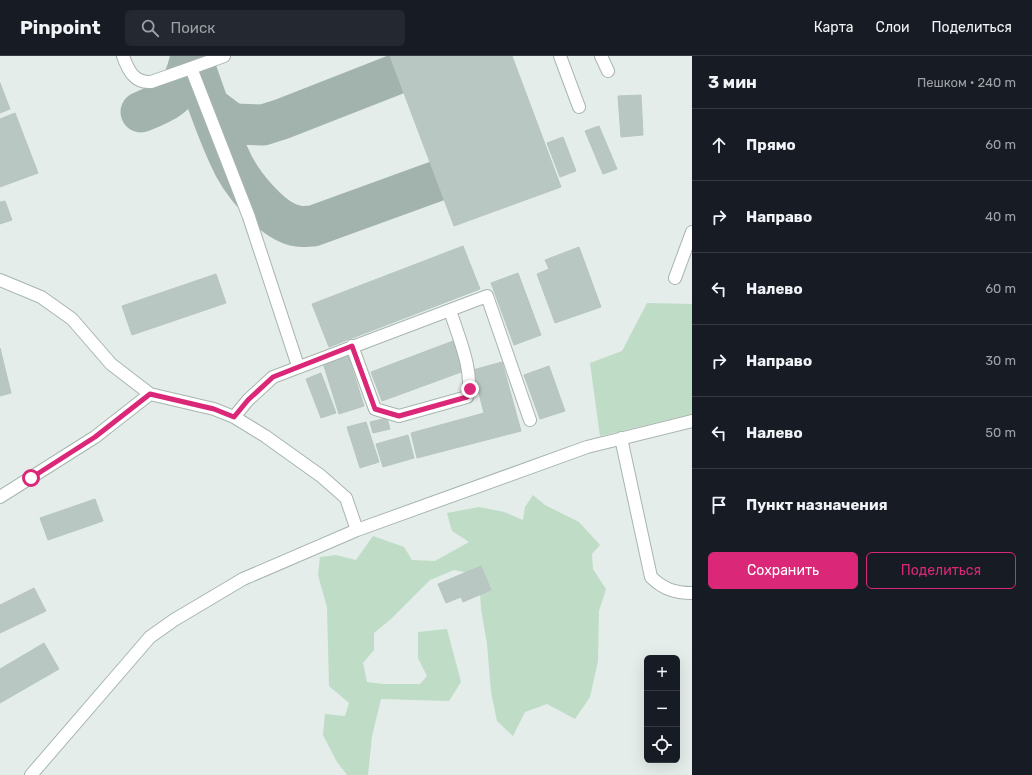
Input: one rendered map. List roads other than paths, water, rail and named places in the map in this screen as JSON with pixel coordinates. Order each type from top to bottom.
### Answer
[{"type":"lane","points":[[122,56],[132,75],[144,82],[151,82],[224,56]]},
{"type":"lane","points":[[560,56],[580,107]]},
{"type":"lane","points":[[601,56],[608,71]]},
{"type":"lane","points":[[191,68],[249,217],[298,366]]},
{"type":"lane","points":[[675,278],[692,232]]},
{"type":"lane","points":[[0,280],[41,297],[72,319],[111,364],[150,394],[214,409],[234,417],[265,436],[322,476],[346,498],[357,530]]},
{"type":"lane","points":[[234,417],[248,400],[273,377],[298,366],[487,296],[530,420]]},
{"type":"lane","points":[[352,346],[375,409],[399,416],[467,397],[470,389],[468,370],[450,310]]},
{"type":"lane","points":[[0,497],[95,437],[150,394]]},
{"type":"lane","points":[[31,775],[150,637],[174,620],[243,580],[357,530],[587,447],[692,421]]},
{"type":"lane","points":[[621,438],[651,577],[660,587],[680,593],[692,593]]}]
